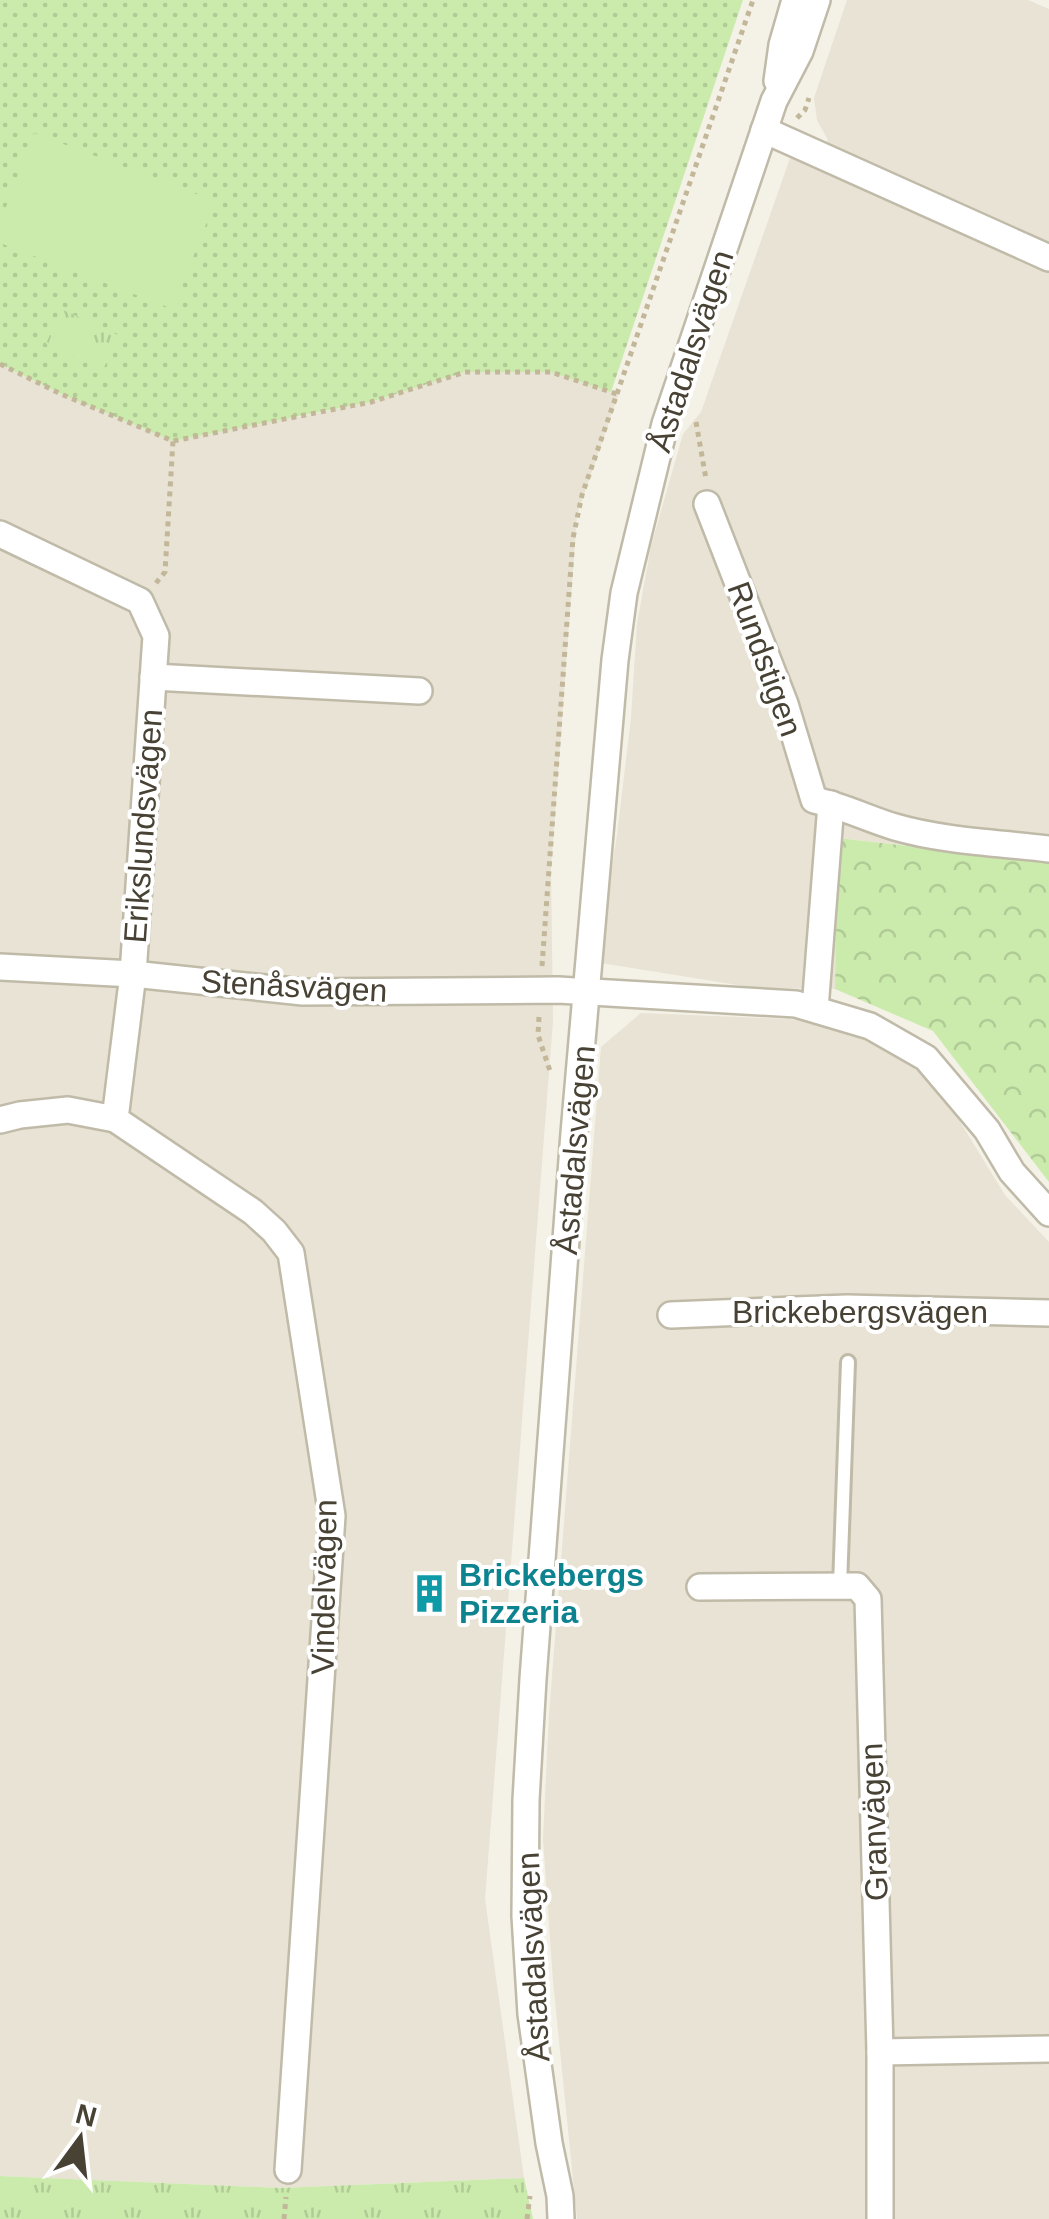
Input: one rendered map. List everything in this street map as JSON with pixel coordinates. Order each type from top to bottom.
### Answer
[{"type":"street","name":"Åstadalsvägen","points":[[774,101],[782,45],[796,0]]},
{"type":"street","name":"Åstadalsvägen","points":[[561,2219],[532,2014],[526,1916],[526,1800],[573,1152],[616,660],[624,593],[665,424],[774,101],[800,50],[817,0]]},
{"type":"street","points":[[764,130],[1049,258]]},
{"type":"street","name":"Rundstigen","points":[[706,504],[785,704],[814,800],[831,804]]},
{"type":"street","points":[[0,534],[140,600]]},
{"type":"street","name":"Erikslundsvägen","points":[[133,974],[156,636],[140,600]]},
{"type":"street","name":"Erikslundsvägen","points":[[153,678],[419,691]]},
{"type":"street","points":[[816,1010],[831,804],[908,830],[1049,849]]},
{"type":"street","name":"Stenåsvägen","points":[[0,967],[133,974],[303,992],[588,992]]},
{"type":"street","points":[[0,1120],[68,1110],[115,1119],[133,974]]},
{"type":"street","points":[[588,992],[796,1004],[870,1026],[926,1058],[987,1130],[1012,1172],[1049,1214]]},
{"type":"street","name":"Vindelvägen","points":[[115,1119],[253,1212],[274,1231],[290,1253],[305,1339],[332,1516],[288,2170]]},
{"type":"street","name":"Brickebergsvägen","points":[[670,1316],[847,1308],[1049,1313]]},
{"type":"street","points":[[700,1587],[840,1586]]},
{"type":"street","name":"Granvägen","points":[[840,1586],[857,1586],[868,1600],[880,2052],[880,2219]]},
{"type":"street","points":[[880,2052],[1049,2048]]},
{"type":"lane","points":[[840,1586],[848,1362]]},
{"type":"path","points":[[0,364],[173,441],[371,402],[464,372],[550,372],[617,394]]},
{"type":"path","points":[[696,426],[706,470],[706,504]]},
{"type":"path","points":[[140,600],[165,572],[173,441]]},
{"type":"path","points":[[527,2219],[532,2184]]},
{"type":"shaded area","points":[[847,0],[1028,0],[1049,9],[1049,862],[839,838],[835,989],[756,988],[601,963],[599,948],[631,718],[637,624],[651,546],[683,434],[701,412],[790,158],[809,164],[828,140],[817,120],[814,98]]},
{"type":"shaded area","points":[[0,364],[61,394],[299,417],[371,402],[465,372],[551,372],[619,393],[577,515],[551,869],[553,1021],[485,1899],[524,2178],[281,2188],[0,2176]]},
{"type":"shaded area","points":[[641,1013],[811,1020],[879,1039],[940,1089],[1005,1195],[1049,1242],[1049,2219],[577,2219],[543,1839],[549,1715],[601,1047]]},
{"type":"green space","points":[[0,0],[743,0],[611,392],[550,372],[465,372],[371,402],[173,441],[0,364]]},
{"type":"green space","points":[[34,133],[215,201],[173,309],[0,243],[0,223]]},
{"type":"green space","points":[[61,309],[118,335],[103,370],[46,344]]},
{"type":"green space","points":[[838,838],[1049,862],[1049,1182],[933,1031],[835,989]]},
{"type":"green space","points":[[0,2176],[281,2188],[524,2178],[533,2219],[0,2219]]},
{"type":"place","name":"Brickebergs Pizzeria","points":[[429,1593]]}]
